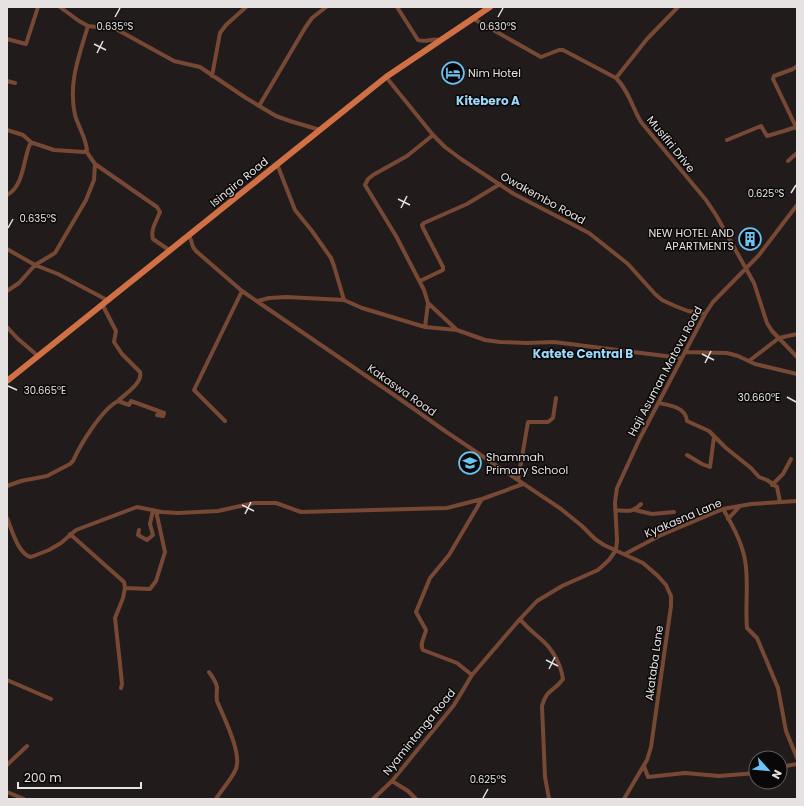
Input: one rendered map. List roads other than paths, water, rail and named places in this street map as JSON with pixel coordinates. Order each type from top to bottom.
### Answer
[{"type":"main road","name":"Isingiro Road","points":[[7,381],[386,77],[490,7]]},
{"type":"street","points":[[7,39],[26,44],[38,7]]},
{"type":"street","points":[[60,7],[88,26],[116,30],[174,61],[200,67],[276,116],[320,130]]},
{"type":"street","points":[[212,76],[220,33],[226,24],[246,7]]},
{"type":"street","points":[[259,106],[305,28],[312,18],[326,7]]},
{"type":"street","points":[[397,7],[418,40],[440,40]]},
{"type":"street","points":[[616,78],[647,40],[678,7]]},
{"type":"street","name":"Musifiri Drive","points":[[472,18],[540,57],[563,50],[616,78],[625,89],[641,122],[706,200],[716,215],[754,283],[767,323],[797,357]]},
{"type":"street","points":[[88,26],[73,81],[72,92],[76,121],[86,144],[86,152],[96,164],[159,209],[159,215],[154,225],[152,236],[153,239],[169,250]]},
{"type":"street","points":[[727,140],[761,126],[767,136],[796,128],[773,79],[774,76],[797,66]]},
{"type":"street","name":"Owakembo Road","points":[[386,77],[433,135],[445,147],[461,159],[514,194],[589,233],[628,264],[662,300],[688,311],[705,314]]},
{"type":"street","points":[[7,81],[15,83]]},
{"type":"street","points":[[7,130],[23,135],[32,143],[54,150],[86,152]]},
{"type":"street","points":[[425,327],[428,303],[424,290],[396,236],[365,183],[373,175],[407,156],[433,135]]},
{"type":"street","points":[[7,196],[14,191],[18,185],[30,145],[32,143]]},
{"type":"street","points":[[788,161],[797,153]]},
{"type":"street","points":[[7,291],[19,283],[35,265],[55,253],[86,200],[94,180],[96,164]]},
{"type":"street","points":[[277,164],[295,210],[331,258],[344,300]]},
{"type":"street","points":[[420,282],[443,270],[443,267],[422,225],[467,204],[500,184]]},
{"type":"street","name":"Haji Asuman Matovu Road","points":[[616,550],[617,540],[615,510],[617,488],[640,438],[681,358],[705,314],[718,296],[759,255],[797,205]]},
{"type":"street","name":"Kakaswa Road","points":[[190,234],[193,247],[196,251],[242,291],[397,396],[522,484],[561,509],[595,539],[616,550]]},
{"type":"street","points":[[7,249],[35,265],[58,274],[105,302],[116,331],[114,342],[122,354],[140,372],[141,376],[139,381],[110,408],[85,437],[70,464],[48,476],[7,486]]},
{"type":"street","points":[[225,421],[194,390],[242,291]]},
{"type":"street","points":[[258,301],[286,296],[344,300],[362,308],[425,327],[457,330],[485,340],[527,343],[554,342],[681,358]]},
{"type":"street","points":[[428,303],[457,330]]},
{"type":"street","points":[[7,328],[38,356]]},
{"type":"street","points":[[749,361],[779,338],[797,334]]},
{"type":"street","points":[[685,352],[727,353],[755,364],[797,374]]},
{"type":"street","points":[[518,480],[528,422],[551,421],[553,418],[556,398]]},
{"type":"street","points":[[118,401],[129,405],[131,401],[164,413],[163,416],[156,415]]},
{"type":"street","points":[[658,403],[679,408],[686,417],[687,421],[709,431],[751,468],[759,477],[767,480],[777,488],[780,502]]},
{"type":"street","points":[[687,455],[710,467],[714,437]]},
{"type":"street","points":[[772,484],[783,474],[791,459]]},
{"type":"street","points":[[7,518],[20,548],[24,554],[31,557],[49,550],[61,543],[70,534],[80,528],[137,507],[154,511],[178,513],[218,511],[258,503],[280,504],[301,512],[434,509],[447,508],[482,499],[522,484]]},
{"type":"street","points":[[472,675],[457,663],[423,650],[421,647],[426,630],[416,612],[430,578],[448,555],[482,499]]},
{"type":"street","name":"Kyakasna Lane","points":[[626,554],[660,536],[722,509],[740,505],[797,501]]},
{"type":"street","points":[[635,510],[642,504]]},
{"type":"street","points":[[728,519],[740,505]]},
{"type":"street","points":[[722,509],[741,546],[745,558],[747,628],[757,638],[778,688],[786,732],[797,758]]},
{"type":"street","points":[[615,510],[635,510],[652,514],[674,512]]},
{"type":"street","points":[[139,530],[138,535],[147,540],[153,535],[150,524],[154,511]]},
{"type":"street","points":[[125,588],[150,589],[156,581],[165,552],[154,511]]},
{"type":"street","points":[[70,534],[122,580],[125,588],[123,598],[115,618],[122,684],[121,688]]},
{"type":"street","name":"Akataba Lane","points":[[616,550],[643,563],[666,585],[671,596],[669,622],[651,747],[644,766],[624,799]]},
{"type":"street","name":"Nyamintanga Road","points":[[373,799],[392,781],[454,705],[472,675],[520,619],[537,602],[562,586],[598,570],[609,560],[616,550]]},
{"type":"street","points":[[520,619],[526,628],[543,641],[552,652],[563,679],[547,693],[544,697],[542,706],[545,777],[549,799]]},
{"type":"street","points":[[209,672],[216,684],[217,701],[235,742],[237,761],[236,770],[216,799]]},
{"type":"street","points":[[7,680],[51,699]]},
{"type":"street","points":[[7,765],[27,746]]},
{"type":"street","points":[[644,766],[648,777],[685,773],[719,776],[748,774]]},
{"type":"street","points":[[392,781],[408,791],[416,799]]},
{"type":"street","points":[[7,792],[24,799]]},
{"type":"place","name":"Nim Hotel","points":[[453,73]]},
{"type":"place","name":"NEW HOTEL AND APARTMENTS","points":[[750,239]]},
{"type":"place","name":"Shammah Primary School","points":[[470,463]]},
{"type":"district","name":"Kitebero A","points":[[488,101]]},
{"type":"district","name":"Katete Central B","points":[[583,354]]}]
